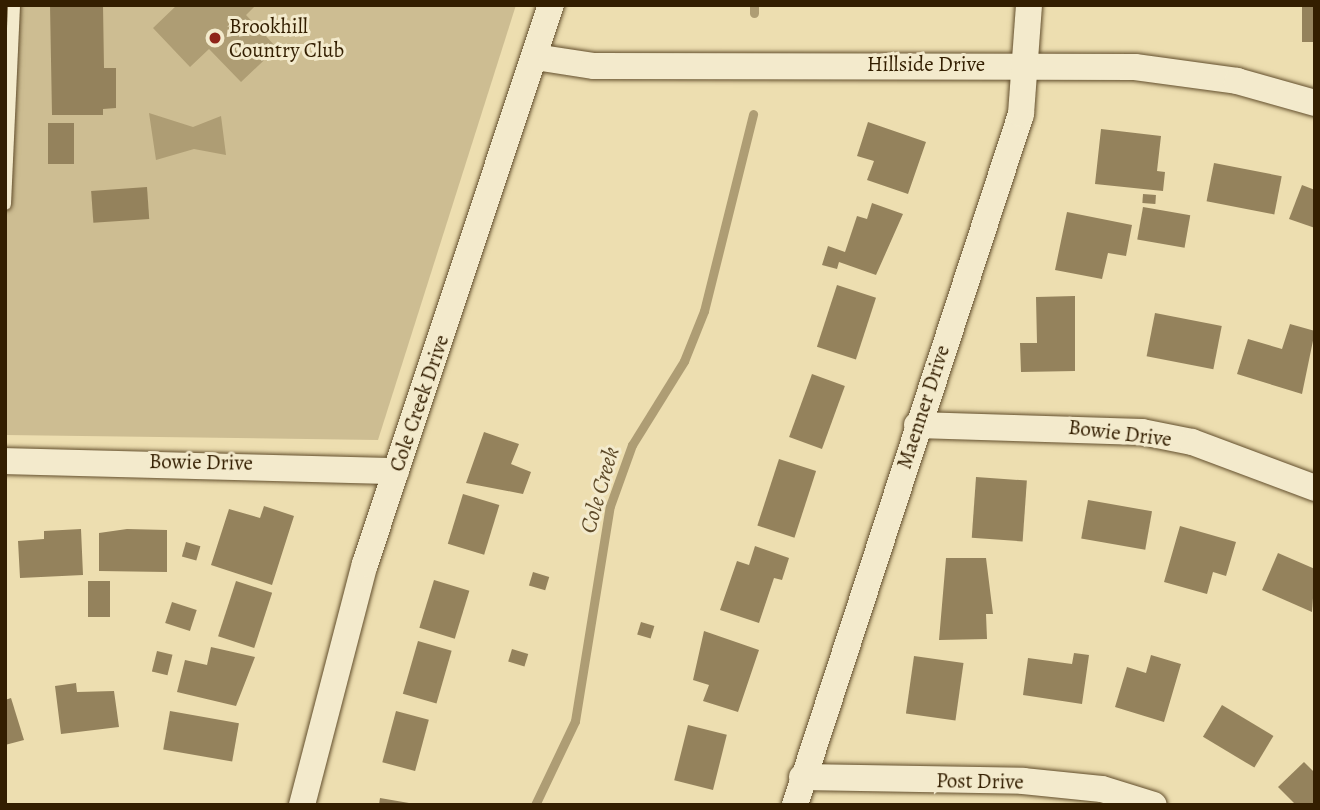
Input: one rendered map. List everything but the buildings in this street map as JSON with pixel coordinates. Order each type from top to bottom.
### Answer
[{"type":"street","name":"Cole Creek Drive","points":[[302,805],[326,695],[396,471],[551,5]]},
{"type":"street","name":"Maenner Drive","points":[[795,805],[917,425],[1021,114],[1029,5]]},
{"type":"street","name":"Hillside Drive","points":[[535,57],[594,66],[1026,63],[1225,80],[1315,103]]},
{"type":"street","name":"Bowie Drive","points":[[917,425],[1142,432],[1192,442],[1315,488]]},
{"type":"street","name":"Bowie Drive","points":[[5,461],[396,471]]},
{"type":"street","name":"Post Drive","points":[[802,777],[1023,781],[1102,789],[1154,805]]},
{"type":"lane","points":[[5,204],[14,5]]},
{"type":"shaded area","name":"Brookhill Country Club","points":[[5,5],[516,5],[378,440],[5,435]]},
{"type":"shaded area","name":"Brookhill Country Club","points":[[177,5],[256,5],[246,15],[277,48],[241,82],[209,49],[190,67],[153,28]]},
{"type":"shaded area","name":"Brookhill Country Club","points":[[149,113],[193,127],[221,116],[226,155],[194,149],[156,160]]},
{"type":"waterway","name":"Cole Creek","points":[[754,5],[754,13]]},
{"type":"waterway","name":"Cole Creek","points":[[535,805],[575,721],[610,506],[632,445],[684,361],[704,311],[753,114]]},
{"type":"place","name":"Brookhill Country Club","points":[[215,38]]}]
